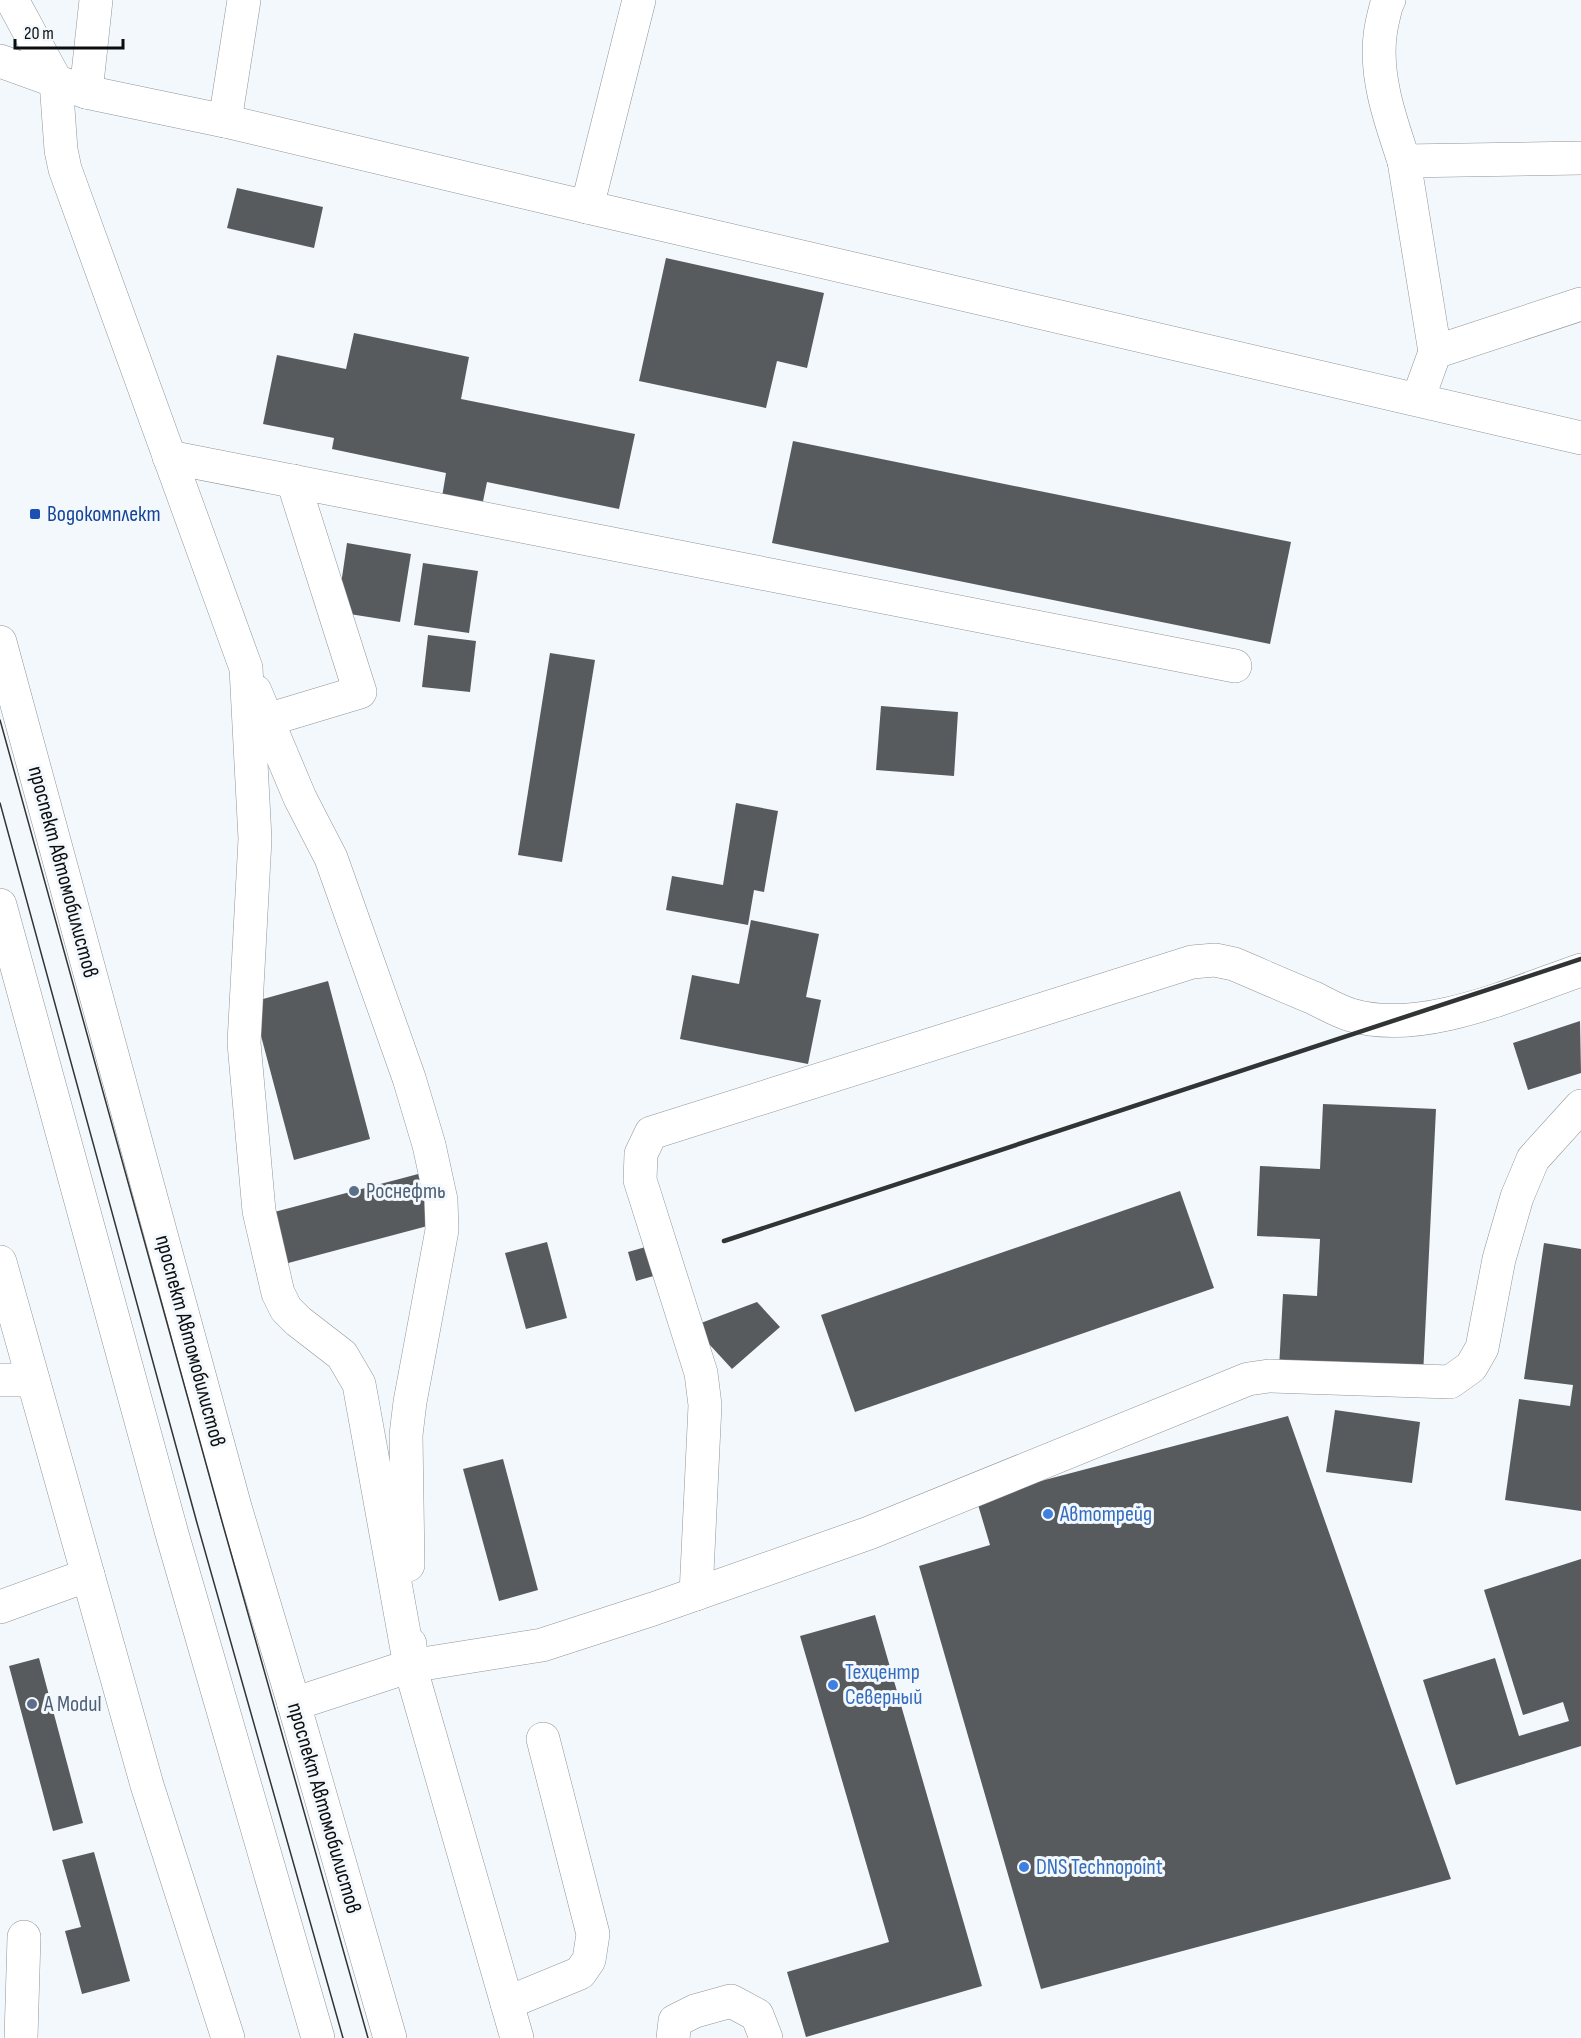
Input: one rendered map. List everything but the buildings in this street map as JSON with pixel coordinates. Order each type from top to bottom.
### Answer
[{"type":"main road","points":[[12,0],[71,87]]},
{"type":"main road","points":[[96,0],[71,87],[61,150],[65,170],[246,668],[300,798],[331,858],[409,1078],[429,1145],[441,1200],[442,1230],[410,1402],[406,1436],[410,1666]]},
{"type":"main road","points":[[225,121],[243,0]]},
{"type":"main road","points":[[587,207],[639,0]]},
{"type":"main road","points":[[1389,0],[1380,37],[1382,76],[1389,113],[1404,161],[1435,352],[1418,399]]},
{"type":"main road","points":[[0,61],[71,87],[1581,438]]},
{"type":"main road","points":[[1404,161],[1581,158]]},
{"type":"main road","points":[[1435,352],[1581,304]]},
{"type":"main road","points":[[169,457],[1234,666]]},
{"type":"main road","points":[[267,720],[360,692],[293,481]]},
{"type":"main road","name":"проспект Автомобилистов","points":[[0,642],[235,1507],[390,2038]]},
{"type":"main road","points":[[246,668],[255,839],[244,1043],[259,1210],[278,1293],[286,1309],[298,1322],[342,1355],[359,1384],[410,1666],[517,2038]]},
{"type":"main road","points":[[0,905],[172,1534],[318,2038]]},
{"type":"main road","points":[[696,1593],[705,1405],[701,1373],[640,1180],[641,1154],[651,1133],[1192,962],[1215,960],[1234,964],[1351,1014],[1373,1019],[1396,1020],[1426,1019],[1452,1014],[1581,970]]},
{"type":"main road","points":[[294,1704],[410,1666],[542,1645],[696,1593],[869,1533],[1248,1379],[1269,1376],[1450,1382],[1471,1367],[1482,1348],[1499,1259],[1517,1197],[1533,1159],[1581,1106]]},
{"type":"main road","points":[[0,1262],[147,1785],[228,2038]]},
{"type":"main road","points":[[0,1380],[33,1380]]},
{"type":"main road","points":[[0,1607],[88,1575]]},
{"type":"main road","points":[[507,2003],[580,1974],[589,1960],[593,1934],[543,1739]]},
{"type":"main road","points":[[21,2038],[24,1937]]},
{"type":"main road","points":[[673,2038],[675,2021],[731,2001],[757,2015],[766,2038]]},
{"type":"tram line","points":[[0,720],[368,2038]]},
{"type":"tram line","points":[[0,803],[197,1523],[343,2038]]},
{"type":"railway","points":[[724,1241],[1581,959]]},
{"type":"place","name":"Водокомплект","points":[[35,514]]},
{"type":"place","name":"Роснефть","points":[[354,1191]]},
{"type":"place","name":"Автотрейд","points":[[1048,1514]]},
{"type":"place","name":"Техцентр Северный","points":[[833,1685]]},
{"type":"place","name":"A Modul","points":[[32,1704]]},
{"type":"place","name":"DNS Technopoint","points":[[1024,1867]]}]
